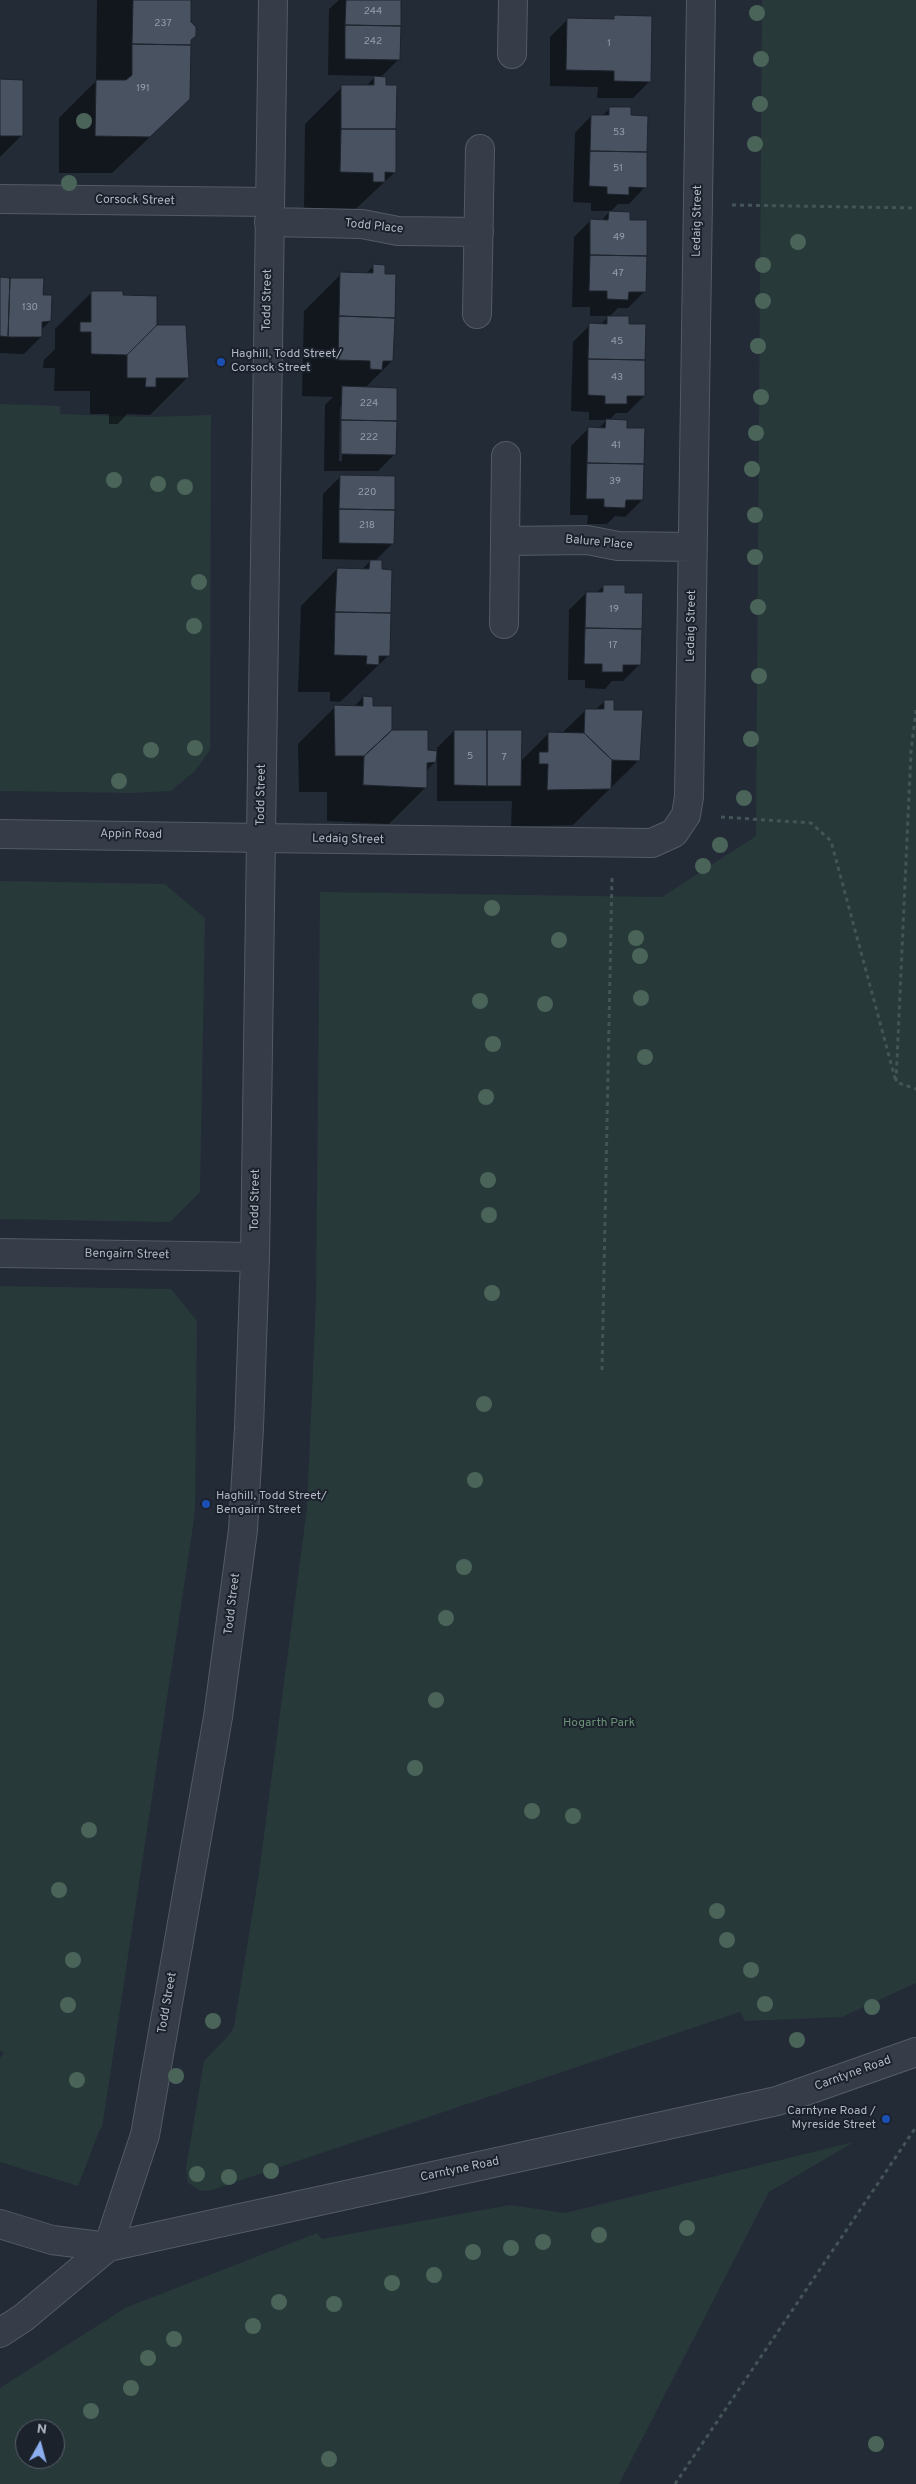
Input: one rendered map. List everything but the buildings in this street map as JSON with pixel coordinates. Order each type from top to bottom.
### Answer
[{"type":"street","name":"Todd Street","points":[[108,2247],[145,2134],[218,1717],[243,1530],[249,1428],[254,1257],[262,838],[273,0]]},
{"type":"street","points":[[512,54],[513,0]]},
{"type":"street","name":"Ledaig Street","points":[[262,838],[612,844],[652,843],[674,833],[686,816],[689,797],[701,0]]},
{"type":"street","points":[[477,314],[480,149]]},
{"type":"street","name":"Corsock Street","points":[[0,199],[270,212]]},
{"type":"street","name":"Todd Place","points":[[270,212],[362,224],[398,231],[479,232]]},
{"type":"street","points":[[504,624],[506,456]]},
{"type":"street","name":"Balure Place","points":[[505,541],[587,540],[618,546],[693,547]]},
{"type":"street","name":"Appin Road","points":[[0,834],[262,838]]},
{"type":"street","name":"Bengairn Street","points":[[0,1253],[254,1257]]},
{"type":"street","name":"Carntyne Road","points":[[0,2224],[52,2240],[108,2247],[778,2101],[916,2052]]},
{"type":"street","points":[[0,2333],[23,2318],[108,2247]]},
{"type":"path","points":[[698,204],[916,208]]},
{"type":"path","points":[[896,1082],[911,751],[916,710]]},
{"type":"path","points":[[686,816],[811,822],[831,841],[896,1082]]},
{"type":"path","points":[[602,1370],[612,844]]},
{"type":"path","points":[[896,1082],[916,1089]]},
{"type":"path","points":[[675,2484],[916,2127]]},
{"type":"green space","name":"Hogarth Park","points":[[762,0],[916,0],[916,1983],[842,2017],[745,2021],[740,2012],[212,2190],[201,2191],[188,2183],[186,2168],[204,2061],[229,2035],[234,2026],[259,1873],[307,1508],[316,1298],[320,892],[662,897],[756,836]]},
{"type":"green space","points":[[0,404],[60,406],[60,414],[147,417],[211,415],[210,750],[195,771],[171,791],[133,793],[0,791]]},
{"type":"green space","points":[[0,881],[165,884],[205,918],[200,1192],[170,1222],[0,1219]]},
{"type":"green space","points":[[0,1286],[171,1289],[197,1321],[195,1509],[193,1526],[102,2128],[78,2186],[0,2162],[0,2058],[4,2053],[0,2050]]},
{"type":"green space","points":[[854,2142],[769,2192],[619,2484],[0,2484],[0,2388],[125,2308],[317,2233],[322,2239],[510,2205],[565,2213]]},
{"type":"place","name":"Haghill, Todd Street/ Corsock Street","points":[[221,362]]},
{"type":"place","name":"Haghill, Todd Street/ Bengairn Street","points":[[206,1504]]},
{"type":"place","name":"Carntyne Road / Myreside Street","points":[[886,2119]]}]
